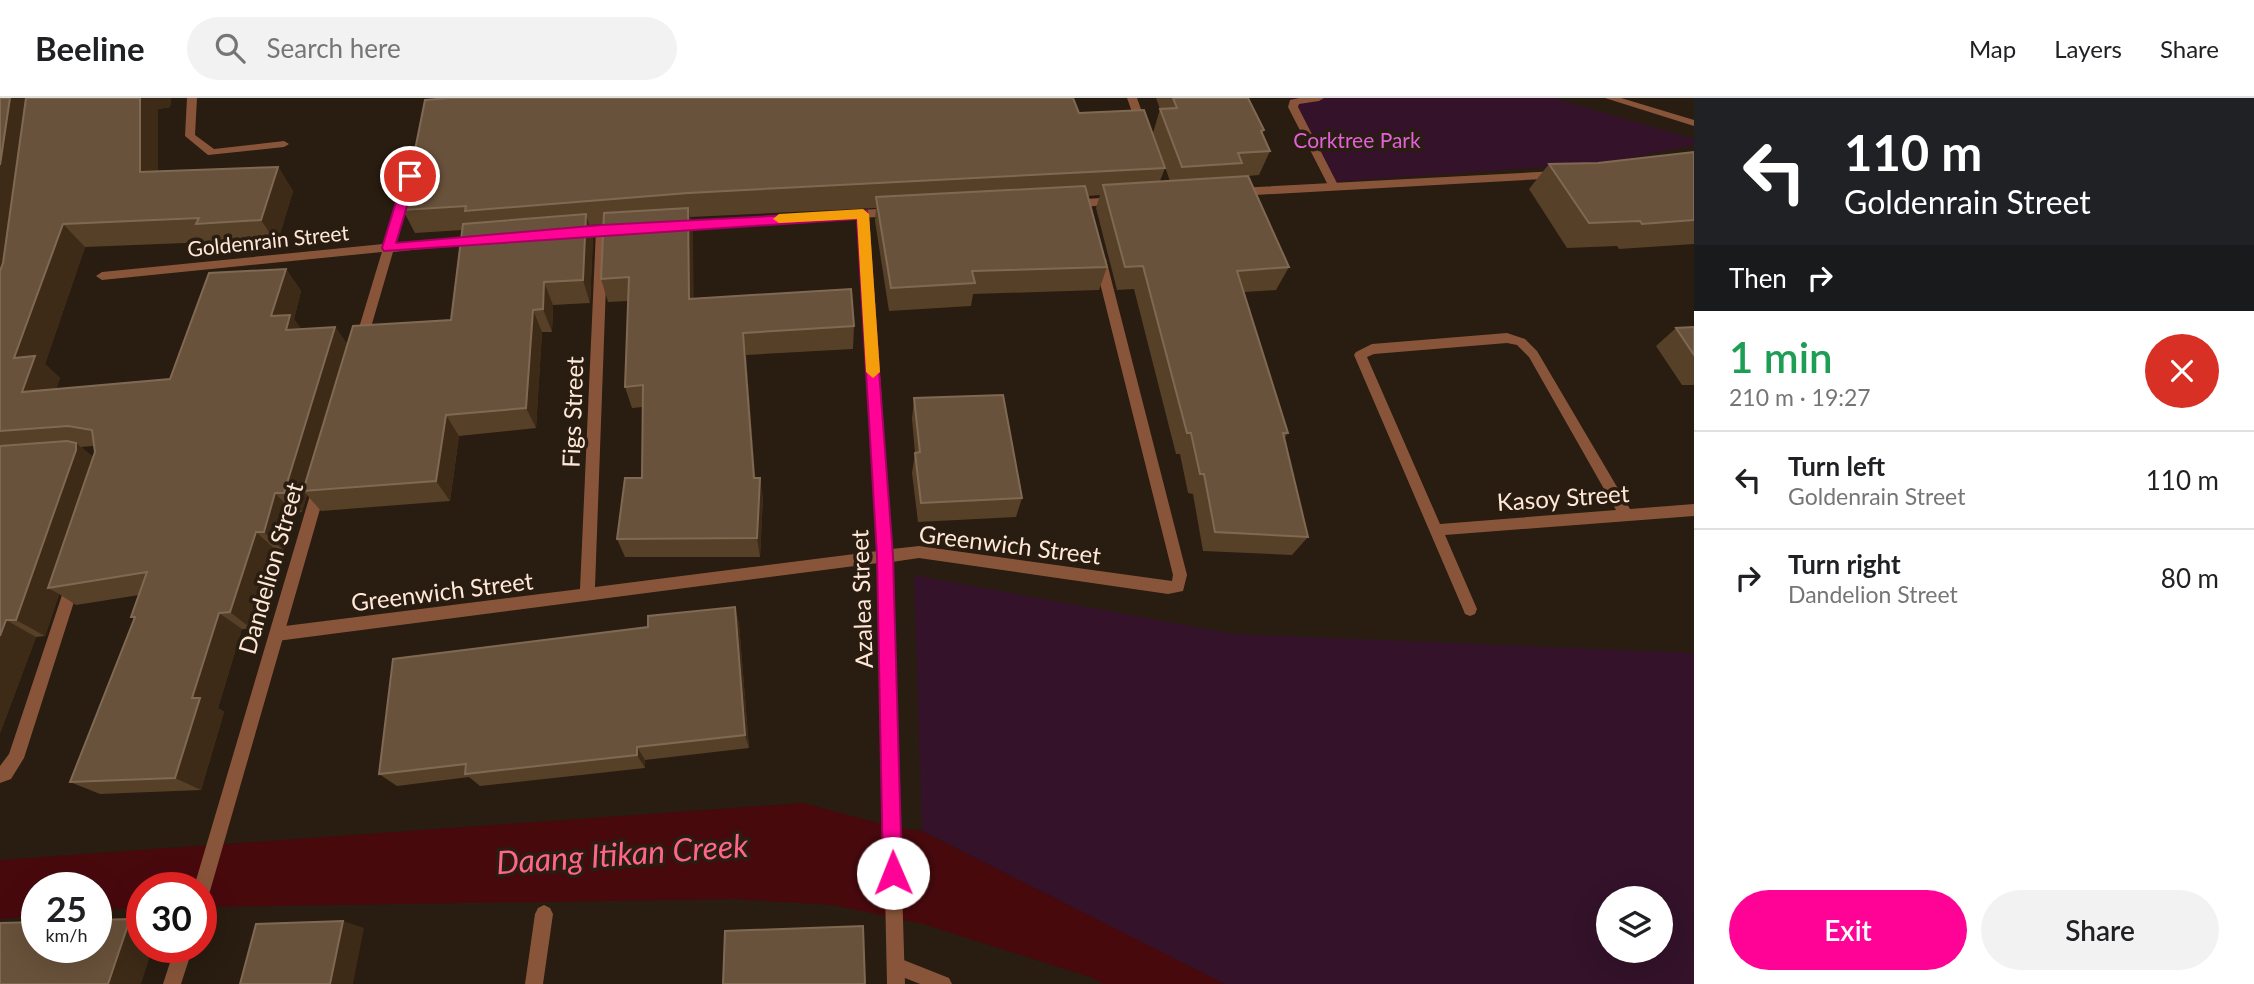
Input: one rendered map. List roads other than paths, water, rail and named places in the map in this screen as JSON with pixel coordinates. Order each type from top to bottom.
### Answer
[{"type":"street","points":[[192,98],[190,136],[212,153],[284,144]]},
{"type":"street","points":[[1132,98],[1145,135]]},
{"type":"street","points":[[1319,98],[1294,102],[1293,107],[1334,187]]},
{"type":"street","points":[[1610,98],[1694,123]]},
{"type":"street","points":[[358,355],[416,156]]},
{"type":"street","points":[[1223,193],[1576,174]]},
{"type":"street","points":[[1058,204],[1087,210],[1126,200]]},
{"type":"street","points":[[657,226],[905,212]]},
{"type":"street","name":"Azalea Street","points":[[863,214],[885,556],[896,975]]},
{"type":"street","points":[[562,233],[630,228]]},
{"type":"street","name":"Figs Street","points":[[587,596],[602,230]]},
{"type":"street","name":"Goldenrain Street","points":[[102,276],[495,239]]},
{"type":"street","name":"Greenwich Street","points":[[277,635],[919,552],[1168,588],[1178,586],[1180,575],[1096,243]]},
{"type":"street","points":[[1470,609],[1360,355],[1372,349],[1507,338],[1521,342],[1533,354],[1626,516]]},
{"type":"street","name":"Dandelion Street","points":[[207,872],[323,474]]},
{"type":"street","name":"Kasoy Street","points":[[1435,530],[1694,510]]},
{"type":"street","points":[[0,775],[5,773],[16,758],[80,562]]},
{"type":"street","points":[[534,984],[544,914]]},
{"type":"street","points":[[172,984],[179,963]]},
{"type":"street","points":[[896,975],[943,984]]},
{"type":"water","name":"Daang Itikan Creek","points":[[803,803],[893,827],[922,831],[1225,984],[1103,984],[1090,977],[923,924],[833,905],[734,899],[217,907],[217,872],[126,872],[126,908],[112,910],[112,872],[21,872],[21,917],[0,919],[0,860]]},
{"type":"park label","name":"Corktree Park","points":[[1357,139]]}]
